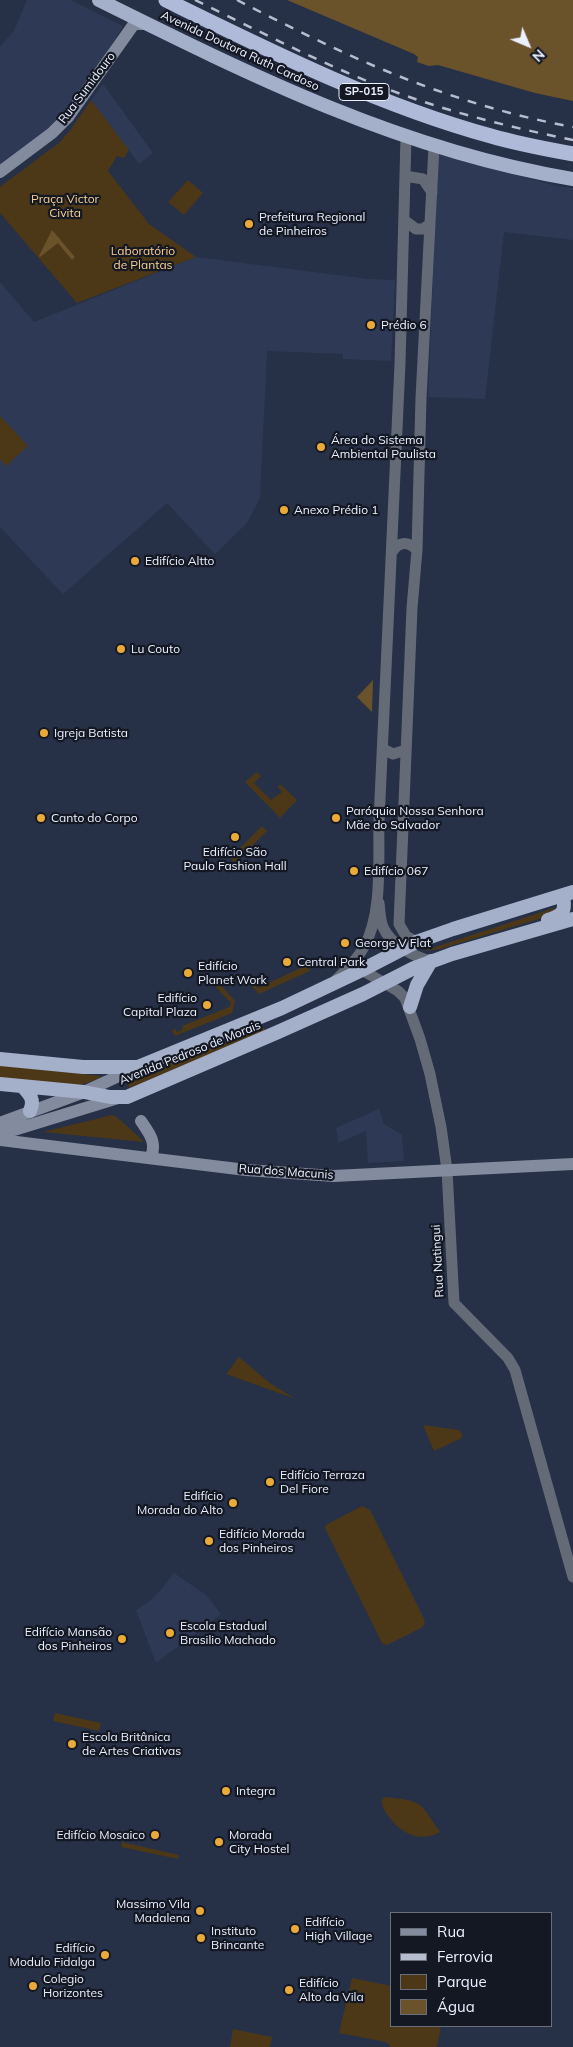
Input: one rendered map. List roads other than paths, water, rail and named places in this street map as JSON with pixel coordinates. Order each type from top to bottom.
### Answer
[{"type":"highway","name":"Avenida Doutora Ruth Cardoso","points":[[99,0],[322,106],[434,146],[528,171],[573,179]]},
{"type":"highway","name":"SP-015","points":[[166,0],[339,83],[491,136],[573,154]]},
{"type":"highway","points":[[410,945],[453,929],[568,894]]},
{"type":"highway","points":[[480,946],[500,935],[560,916],[568,894]]},
{"type":"highway","points":[[410,1007],[417,985],[431,961],[573,919]]},
{"type":"highway","name":"Avenida Pedroso de Morais","points":[[138,1067],[282,1008],[410,945]]},
{"type":"highway","name":"Avenida Pedroso de Morais","points":[[118,1098],[127,1097],[278,1032],[431,961]]},
{"type":"highway","points":[[0,1059],[83,1068],[138,1067]]},
{"type":"highway","points":[[0,1084],[84,1092],[118,1098]]},
{"type":"highway","points":[[22,1086],[31,1096],[32,1105],[30,1112]]},
{"type":"main road","name":"Rua Sumidouro","points":[[0,172],[52,134],[68,117],[134,24],[148,24]]},
{"type":"main road","name":"Avenida Pedroso de Morais","points":[[0,1123],[84,1092],[138,1067]]},
{"type":"main road","name":"Avenida Pedroso de Morais","points":[[0,1132],[14,1130],[118,1098]]},
{"type":"main road","points":[[141,1121],[153,1141],[154,1149],[151,1157]]},
{"type":"main road","name":"Rua dos Macunis","points":[[0,1140],[234,1168],[334,1176],[573,1164]]},
{"type":"street","points":[[406,137],[392,552],[379,821],[378,896],[383,928],[390,938],[410,945]]},
{"type":"street","points":[[431,961],[417,957],[399,924],[417,550],[421,398],[434,146]]},
{"type":"street","points":[[404,176],[423,179],[432,192]]},
{"type":"street","points":[[404,220],[416,229],[430,224]]},
{"type":"street","points":[[403,240],[418,234],[429,240]]},
{"type":"street","points":[[392,552],[395,547],[404,543],[410,544],[417,550]]},
{"type":"street","points":[[383,749],[393,754],[406,750]]},
{"type":"street","points":[[331,985],[363,949],[370,933],[378,896]]},
{"type":"street","points":[[362,970],[400,993],[410,1007]]},
{"type":"street","name":"Rua Natingui","points":[[410,1007],[434,1089],[447,1170],[454,1303],[508,1358],[515,1370],[573,1576]]},
{"type":"water","points":[[287,0],[573,0],[573,101],[535,93],[438,65],[429,66],[417,62],[418,57],[414,54]]},
{"type":"water","points":[[52,230],[75,257],[72,260],[58,243],[39,256]]},
{"type":"water","points":[[373,680],[372,712],[357,697]]},
{"type":"railway","points":[[195,0],[311,56],[382,87],[429,104],[477,118],[573,140]]},
{"type":"railway","points":[[237,0],[332,47],[390,73],[480,105],[573,127]]},
{"type":"place","name":"Prefeitura Regional de Pinheiros","points":[[249,224]]},
{"type":"place","name":"Prédio 6","points":[[371,325]]},
{"type":"place","name":"Área do Sistema Ambiental Paulista","points":[[321,447]]},
{"type":"place","name":"Anexo Prédio 1","points":[[284,510]]},
{"type":"place","name":"Edifício Altto","points":[[135,561]]},
{"type":"place","name":"Lu Couto","points":[[121,649]]},
{"type":"place","name":"Igreja Batista","points":[[44,733]]},
{"type":"place","name":"Canto do Corpo","points":[[41,818]]},
{"type":"place","name":"Paróquia Nossa Senhora Mãe do Salvador","points":[[336,818]]},
{"type":"place","name":"Edifício São Paulo Fashion Hall","points":[[235,837]]},
{"type":"place","name":"Edifício 067","points":[[354,871]]},
{"type":"place","name":"George V Flat","points":[[345,943]]},
{"type":"place","name":"Central Park","points":[[287,962]]},
{"type":"place","name":"Edifício Planet Work","points":[[188,973]]},
{"type":"place","name":"Edifício Capital Plaza","points":[[207,1005]]},
{"type":"place","name":"Edifício Terraza Del Fiore","points":[[270,1482]]},
{"type":"place","name":"Edifício Morada do Alto","points":[[233,1503]]},
{"type":"place","name":"Edifício Morada dos Pinheiros","points":[[209,1541]]},
{"type":"place","name":"Escola Estadual Brasilio Machado","points":[[170,1633]]},
{"type":"place","name":"Edifício Mansão dos Pinheiros","points":[[122,1639]]},
{"type":"place","name":"Escola Britânica de Artes Criativas","points":[[72,1744]]},
{"type":"place","name":"Integra","points":[[226,1791]]},
{"type":"place","name":"Edifício Mosaico","points":[[155,1835]]},
{"type":"place","name":"Morada City Hostel","points":[[219,1842]]},
{"type":"place","name":"Massimo Vila Madalena","points":[[200,1911]]},
{"type":"place","name":"Edifício High Village","points":[[295,1929]]},
{"type":"place","name":"Instituto Brincante","points":[[201,1938]]},
{"type":"place","name":"Edifício Modulo Fidalga","points":[[105,1955]]},
{"type":"place","name":"Colegio Horizontes","points":[[33,1986]]},
{"type":"place","name":"Edifício Alto da Vila","points":[[289,1990]]},
{"type":"park label","name":"Praça Victor Civita","points":[[65,206]]},
{"type":"park label","name":"Laboratório de Plantas","points":[[143,258]]}]
